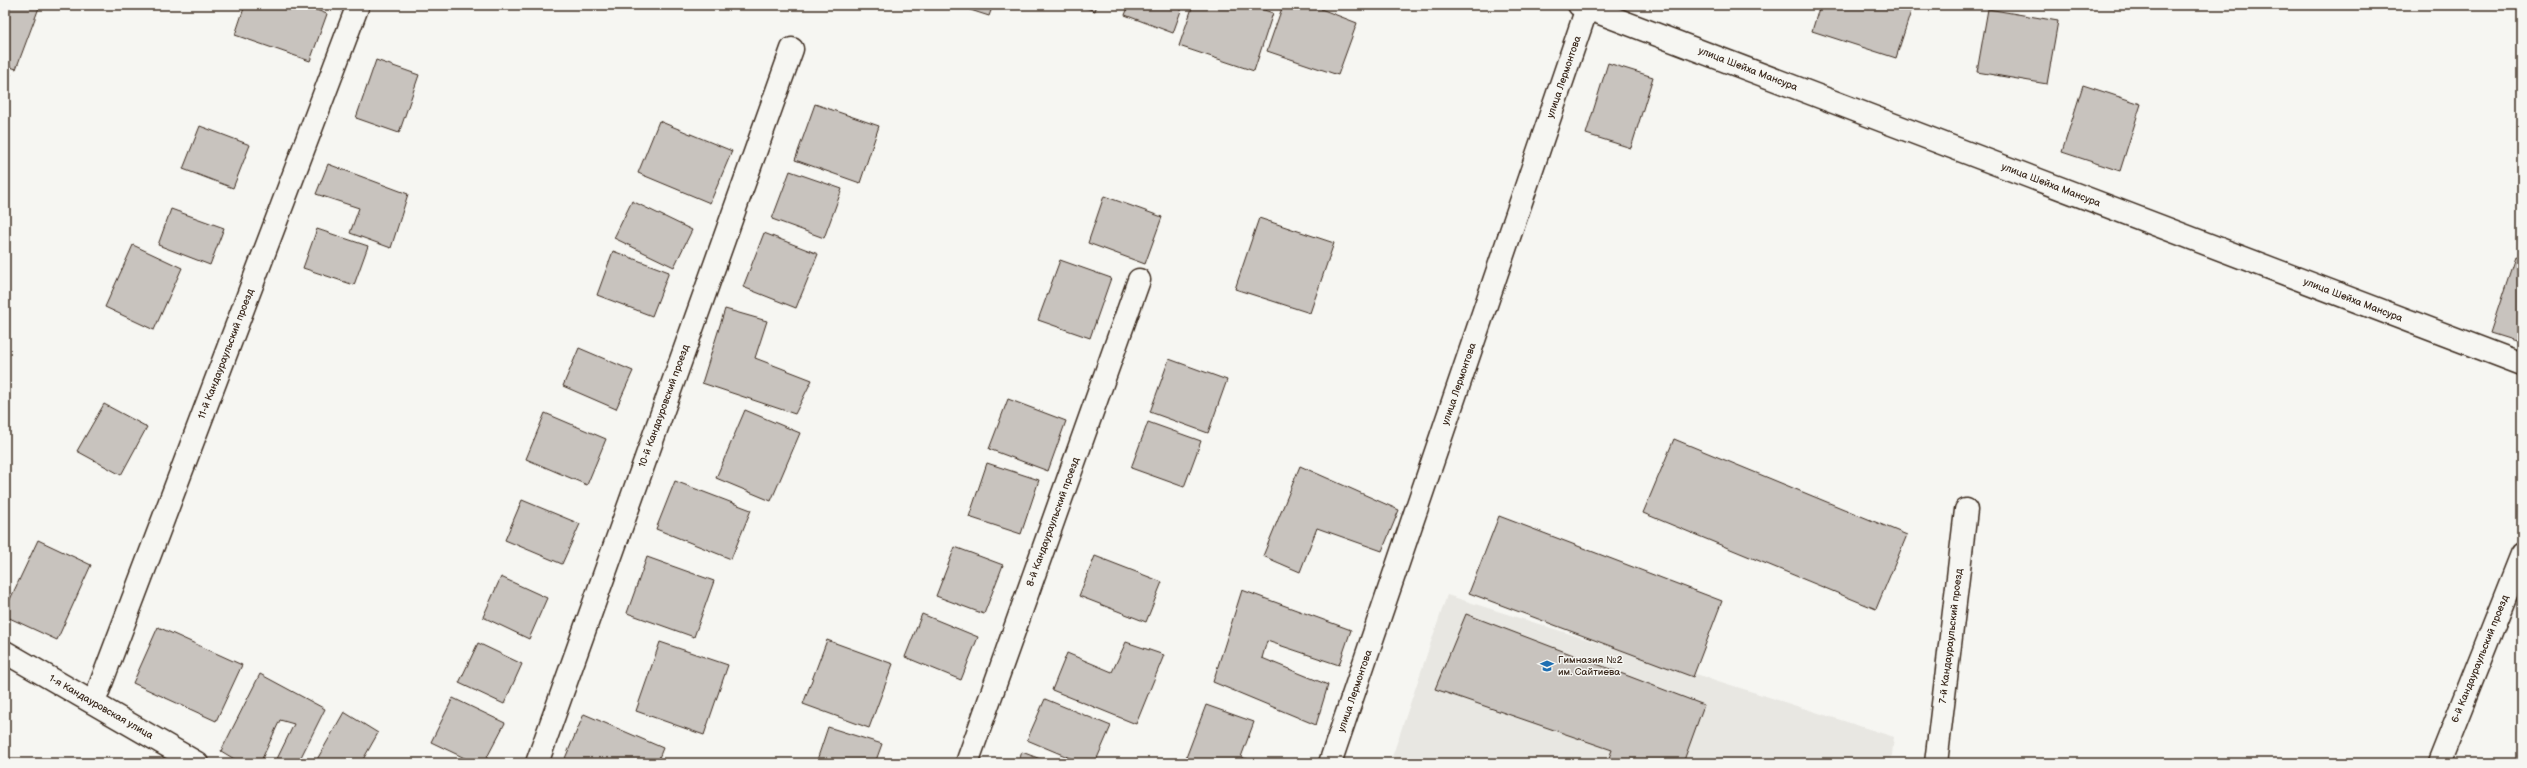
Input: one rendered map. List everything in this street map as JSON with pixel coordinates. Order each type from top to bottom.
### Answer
[{"type":"street","name":"11-й Кандаураульский проезд","points":[[94,702],[358,5]]},
{"type":"street","name":"улица Шейха Мансура","points":[[1585,6],[2522,364]]},
{"type":"street","name":"улица Лермонтова","points":[[1330,763],[1585,6]]},
{"type":"street","name":"10-й Кандауровский проезд","points":[[537,763],[792,49]]},
{"type":"street","name":"8-й Кандаураульский проезд","points":[[967,763],[1139,280]]},
{"type":"street","name":"7-й Кандаураульский проезд","points":[[1936,763],[1966,510]]},
{"type":"street","name":"6-й Кандаураульский проезд","points":[[2439,763],[2522,554]]},
{"type":"street","name":"1-я Кандауровская улица","points":[[5,652],[94,702],[197,763]]},
{"type":"shaded area","name":"Гимназия №2 им. Сайтиева","points":[[1447,595],[1894,737],[1891,763],[1390,763]]},
{"type":"building","points":[[5,5],[40,5],[16,69],[5,65]]},
{"type":"building","points":[[245,5],[303,5],[327,14],[310,61],[235,35]]},
{"type":"building","points":[[955,5],[993,5],[989,16]]},
{"type":"building","points":[[1078,5],[1097,5],[1095,11]]},
{"type":"building","points":[[1129,5],[1183,5],[1173,33],[1125,15]]},
{"type":"building","points":[[1193,5],[1249,5],[1273,13],[1254,71],[1179,46]]},
{"type":"building","points":[[1283,5],[1323,5],[1321,9],[1357,23],[1338,75],[1267,51]]},
{"type":"building","points":[[1820,5],[1913,5],[1896,58],[1812,31]]},
{"type":"building","points":[[1988,9],[2058,21],[2047,84],[1977,72]]},
{"type":"building","points":[[376,60],[419,75],[399,133],[356,118]]},
{"type":"building","points":[[1608,63],[1653,77],[1631,148],[1586,134]]},
{"type":"building","points":[[5,72],[11,74],[5,95]]},
{"type":"building","points":[[2083,85],[2141,104],[2120,171],[2062,152]]},
{"type":"building","points":[[815,104],[879,126],[860,183],[795,160]]},
{"type":"building","points":[[659,121],[732,151],[710,203],[638,173]]},
{"type":"building","points":[[200,126],[250,145],[233,188],[183,169]]},
{"type":"building","points":[[328,164],[408,194],[391,248],[350,233],[359,208],[316,194]]},
{"type":"building","points":[[790,171],[842,189],[824,238],[772,219]]},
{"type":"building","points":[[1104,196],[1162,217],[1145,264],[1088,243]]},
{"type":"building","points":[[632,201],[692,230],[674,267],[614,238]]},
{"type":"building","points":[[171,209],[224,228],[210,265],[158,245]]},
{"type":"building","points":[[1259,218],[1334,243],[1310,313],[1235,289]]},
{"type":"building","points":[[317,229],[368,246],[354,285],[303,268]]},
{"type":"building","points":[[764,233],[818,254],[796,308],[743,287]]},
{"type":"building","points":[[133,245],[182,268],[154,330],[105,307]]},
{"type":"building","points":[[613,251],[669,272],[652,316],[597,295]]},
{"type":"building","points":[[2515,257],[2522,259],[2522,343],[2490,333]]},
{"type":"building","points":[[1060,260],[1111,278],[1090,338],[1038,320]]},
{"type":"building","points":[[725,309],[767,321],[755,358],[812,380],[795,414],[702,383]]},
{"type":"building","points":[[579,348],[633,371],[616,409],[563,386]]},
{"type":"building","points":[[1169,359],[1227,380],[1208,433],[1150,412]]},
{"type":"building","points":[[1008,399],[1066,421],[1048,471],[989,449]]},
{"type":"building","points":[[104,404],[147,427],[121,475],[77,451]]},
{"type":"building","points":[[745,410],[800,433],[771,501],[716,478]]},
{"type":"building","points":[[545,413],[606,439],[587,485],[526,459]]},
{"type":"building","points":[[1148,422],[1201,441],[1184,487],[1131,468]]},
{"type":"building","points":[[1674,439],[1907,535],[1876,609],[1643,513]]},
{"type":"building","points":[[987,463],[1039,480],[1021,534],[969,517]]},
{"type":"building","points":[[1300,466],[1399,510],[1382,551],[1317,528],[1300,572],[1263,556]]},
{"type":"building","points":[[675,481],[751,510],[731,559],[656,529]]},
{"type":"building","points":[[522,500],[580,524],[562,564],[505,540]]},
{"type":"building","points":[[1499,516],[1722,601],[1693,677],[1469,593]]},
{"type":"building","points":[[38,540],[91,565],[57,640],[5,616],[5,610]]},
{"type":"building","points":[[955,547],[1003,565],[984,614],[936,596]]},
{"type":"building","points":[[1095,556],[1162,582],[1146,622],[1079,596]]},
{"type":"building","points":[[647,557],[714,581],[694,637],[627,613]]},
{"type":"building","points":[[501,577],[547,598],[529,639],[483,617]]},
{"type":"building","points":[[1242,590],[1351,630],[1339,665],[1267,641],[1262,658],[1328,685],[1316,725],[1213,682]]},
{"type":"building","points":[[922,614],[978,637],[961,680],[905,657]]},
{"type":"building","points":[[1466,614],[1704,705],[1683,763],[1607,763],[1612,750],[1435,689]]},
{"type":"building","points":[[158,627],[242,665],[216,721],[133,683]]},
{"type":"building","points":[[827,640],[893,664],[869,728],[803,704]]},
{"type":"building","points":[[660,642],[728,665],[704,735],[636,711]]},
{"type":"building","points":[[1126,642],[1164,655],[1136,724],[1052,690],[1067,653],[1112,672]]},
{"type":"building","points":[[478,643],[522,664],[504,704],[459,683]]},
{"type":"building","points":[[260,674],[325,709],[298,763],[275,763],[294,724],[280,720],[260,763],[241,763],[221,751]]},
{"type":"building","points":[[453,698],[505,723],[484,763],[475,763],[431,742]]},
{"type":"building","points":[[1045,699],[1111,726],[1095,763],[1082,763],[1027,740]]},
{"type":"building","points":[[1206,705],[1254,722],[1241,757],[1258,763],[1184,763]]},
{"type":"building","points":[[344,712],[378,733],[361,763],[315,763]]},
{"type":"building","points":[[584,714],[663,748],[657,763],[563,763]]},
{"type":"building","points":[[828,727],[882,744],[875,763],[816,763]]},
{"type":"building","points":[[1022,752],[1051,763],[1018,763]]},
{"type":"place","name":"Гимназия №2 им. Сайтиева","points":[[1547,666]]}]
